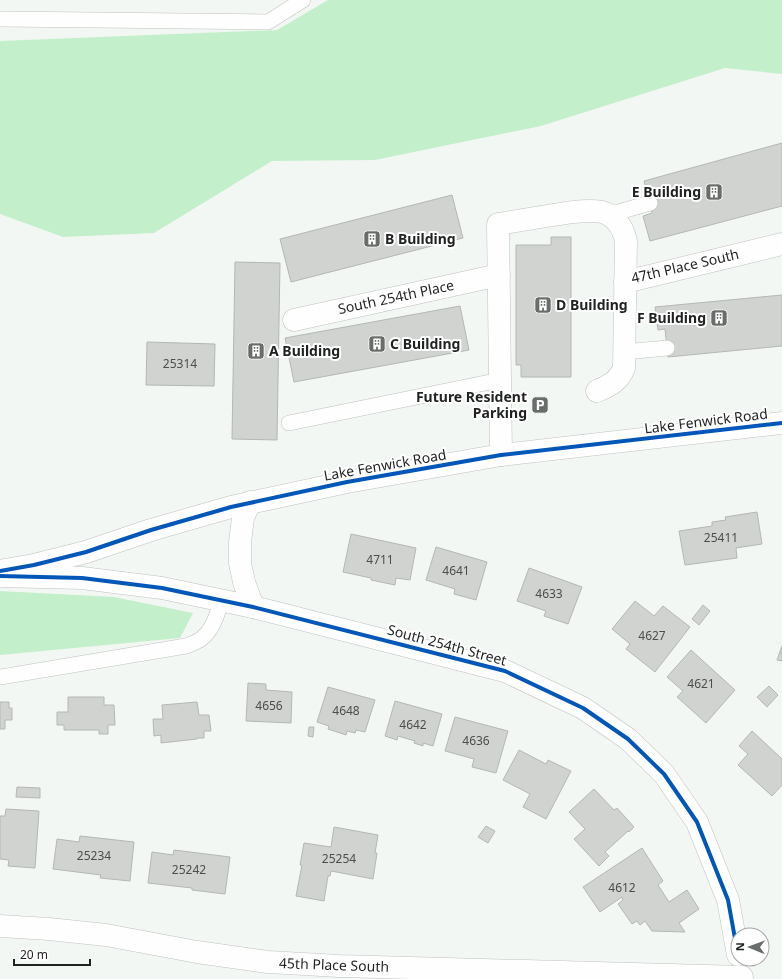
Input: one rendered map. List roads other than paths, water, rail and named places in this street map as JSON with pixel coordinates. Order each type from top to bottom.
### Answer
[{"type":"street","points":[[501,455],[498,224],[580,212],[598,212],[608,215]]},
{"type":"street","name":"47th Place South","points":[[608,215],[621,227],[626,241],[626,282],[782,244]]},
{"type":"street","name":"South 254th Place","points":[[294,320],[499,275]]},
{"type":"street","points":[[597,391],[605,388],[615,381],[624,368],[626,282]]},
{"type":"street","name":"Lake Fenwick Road","points":[[0,571],[34,565],[86,552],[151,530],[250,502],[347,482],[501,455],[782,424]]},
{"type":"street","points":[[250,502],[243,518],[240,542],[240,563],[244,582],[253,607]]},
{"type":"street","name":"South 254th Street","points":[[0,576],[82,578],[162,588],[253,607],[505,671],[583,708],[628,739],[664,774],[697,822],[728,900],[733,927]]},
{"type":"street","name":"45th Place South","points":[[0,926],[106,935],[197,952],[268,962],[339,966],[741,972]]},
{"type":"lane","points":[[0,19],[268,22],[303,0]]},
{"type":"lane","points":[[608,215],[650,203]]},
{"type":"lane","points":[[624,352],[667,348]]},
{"type":"lane","points":[[289,423],[500,380]]},
{"type":"lane","points":[[0,677],[186,646],[200,640],[209,631],[217,615],[221,600]]},
{"type":"place","name":"E Building","points":[[714,192]]},
{"type":"place","name":"B Building","points":[[372,239]]},
{"type":"place","name":"D Building","points":[[543,305]]},
{"type":"place","name":"F Building","points":[[719,318]]},
{"type":"place","name":"C Building","points":[[377,344]]},
{"type":"place","name":"A Building","points":[[256,351]]},
{"type":"place","name":"Future Resident Parking","points":[[540,405]]}]
